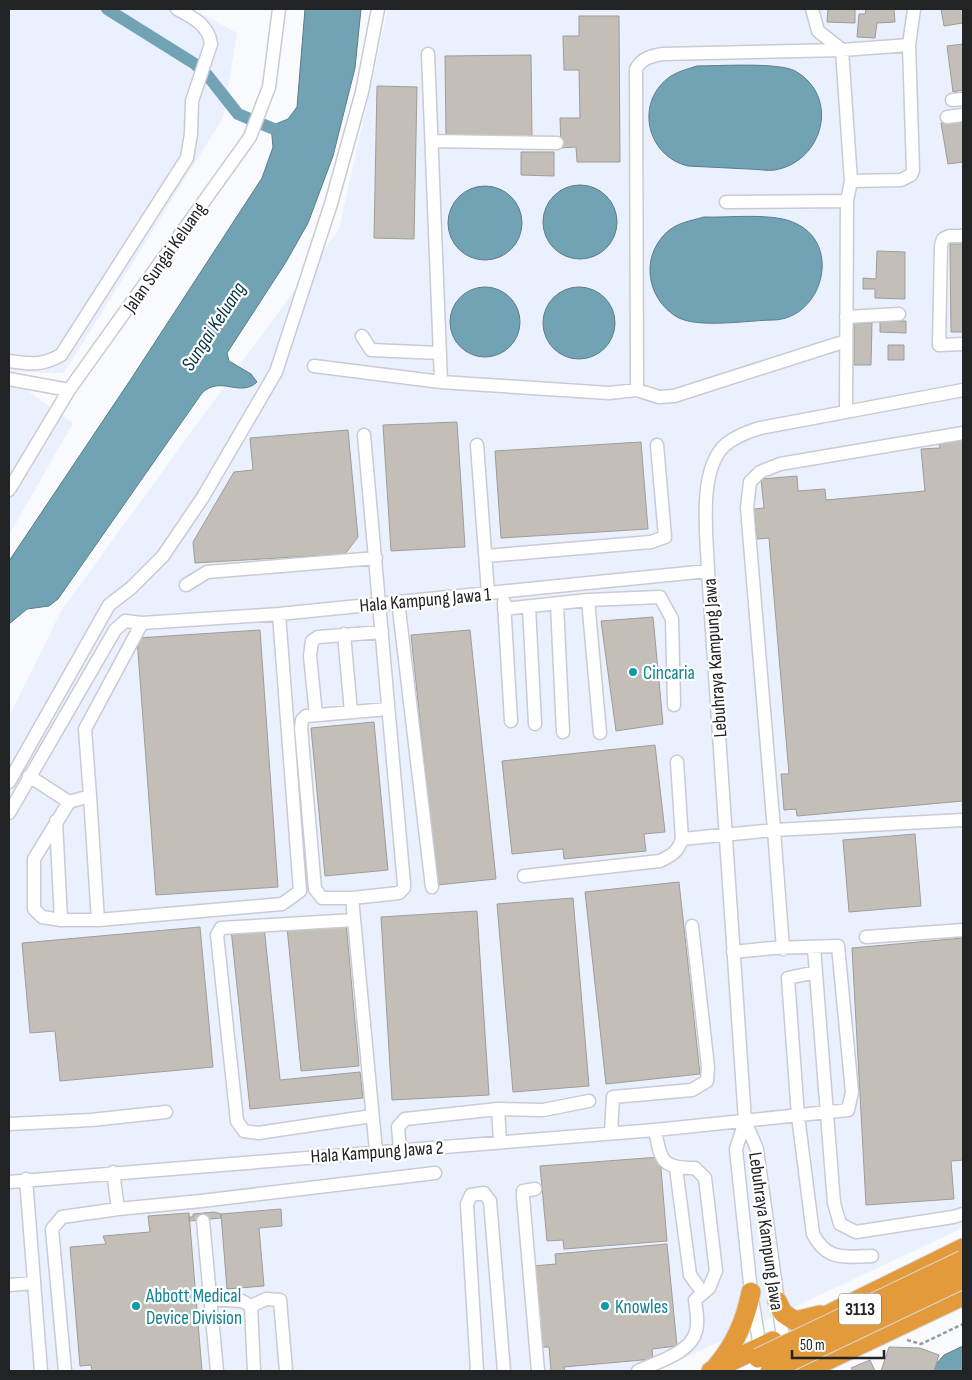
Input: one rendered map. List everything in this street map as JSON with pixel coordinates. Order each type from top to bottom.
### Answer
[{"type":"highway","name":"3113","points":[[718,1371],[759,1348],[963,1248]]},
{"type":"highway","name":"3113","points":[[718,1371],[963,1260]]},
{"type":"highway","name":"3113","points":[[770,1371],[963,1280]]},
{"type":"highway","points":[[718,1371],[741,1329],[751,1292]]},
{"type":"highway","name":"3113","points":[[805,1371],[963,1296]]},
{"type":"highway","points":[[777,1301],[783,1313],[796,1321],[834,1311]]},
{"type":"street","points":[[9,361],[31,365],[47,363],[60,355],[71,341],[187,158],[191,134],[192,102],[211,44],[210,34],[201,24],[177,9]]},
{"type":"street","name":"Jalan Sungai Keluang","points":[[9,490],[69,390],[250,137],[269,88],[277,38],[279,9]]},
{"type":"street","points":[[9,782],[108,605],[131,588],[163,556],[203,497],[276,372],[332,204],[362,92],[378,9]]},
{"type":"street","points":[[812,9],[818,31],[842,50],[851,181],[847,201],[846,412]]},
{"type":"street","points":[[851,181],[901,180],[911,175],[913,170],[909,45],[914,9]]},
{"type":"street","points":[[636,390],[636,69],[640,62],[648,57],[663,54],[842,50],[909,45]]},
{"type":"street","points":[[428,54],[441,382]]},
{"type":"street","points":[[947,117],[963,114]]},
{"type":"street","points":[[432,141],[557,143]]},
{"type":"street","points":[[726,202],[847,201]]},
{"type":"street","points":[[963,236],[949,236],[943,239],[941,246],[939,345],[963,344]]},
{"type":"street","points":[[846,317],[899,314]]},
{"type":"street","points":[[362,336],[372,350],[440,353]]},
{"type":"street","points":[[314,366],[441,382],[609,392],[636,390],[659,397],[674,396],[846,341]]},
{"type":"street","points":[[9,379],[69,390]]},
{"type":"street","name":"Lebuhraya Kampung Jawa","points":[[789,1371],[782,1338],[757,1149],[745,1121],[708,571],[706,501],[714,464],[722,448],[744,433],[760,428],[963,390]]},
{"type":"street","points":[[783,949],[748,508],[750,482],[760,472],[780,464],[963,433]]},
{"type":"street","points":[[364,435],[404,888],[399,893],[352,898],[322,898],[315,889],[301,728],[302,720],[306,716],[388,709]]},
{"type":"street","points":[[478,445],[488,593]]},
{"type":"street","points":[[486,556],[651,542],[665,537],[657,445]]},
{"type":"street","points":[[186,585],[207,572],[376,558]]},
{"type":"street","name":"Hala Kampung Jawa 1","points":[[9,813],[115,630],[125,621],[142,623],[279,614],[380,602],[504,592],[708,571]]},
{"type":"street","points":[[504,592],[511,721]]},
{"type":"street","points":[[504,609],[588,600],[660,598],[672,619],[674,705]]},
{"type":"street","points":[[588,600],[600,733]]},
{"type":"street","points":[[398,601],[432,887]]},
{"type":"street","points":[[557,604],[563,732]]},
{"type":"street","points":[[529,606],[535,724]]},
{"type":"street","points":[[90,796],[69,802],[34,859],[34,909],[42,917],[61,920],[98,920],[282,904],[300,891],[279,614]]},
{"type":"street","points":[[98,920],[84,729],[142,623]]},
{"type":"street","points":[[316,715],[310,656],[312,641],[318,637],[382,632]]},
{"type":"street","points":[[344,634],[351,712]]},
{"type":"street","points":[[524,876],[660,862],[679,850],[682,839],[677,762]]},
{"type":"street","points":[[29,776],[69,802]]},
{"type":"street","points":[[682,839],[774,830],[963,820]]},
{"type":"street","points":[[56,821],[61,920]]},
{"type":"street","points":[[352,898],[376,1151]]},
{"type":"street","points":[[354,920],[221,928],[217,935],[237,1121],[244,1131],[258,1133],[372,1116]]},
{"type":"street","points":[[611,1133],[613,1097],[692,1090],[706,1080],[708,1067],[692,926]]},
{"type":"street","points":[[866,937],[963,930]]},
{"type":"street","name":"Hala Kampung Jawa 2","points":[[9,1182],[26,1179],[655,1130],[848,1110],[852,1092],[839,950],[836,946],[814,948]]},
{"type":"street","points":[[733,952],[814,948],[834,1204],[840,1224],[856,1232],[963,1214]]},
{"type":"street","points":[[816,972],[788,978],[798,1116],[813,1234],[819,1246],[836,1257],[872,1256]]},
{"type":"street","points":[[400,1149],[398,1127],[405,1119],[498,1109],[543,1110],[589,1101]]},
{"type":"street","points":[[498,1109],[500,1141]]},
{"type":"street","points":[[9,1124],[91,1120],[166,1112]]},
{"type":"street","name":"Lebuhraya Kampung Jawa","points":[[745,1121],[736,1149],[751,1292],[759,1348],[765,1371]]},
{"type":"street","points":[[655,1130],[660,1153],[664,1162],[672,1170],[690,1275],[704,1294]]},
{"type":"street","points":[[638,1371],[683,1349],[693,1340],[697,1329],[695,1300],[704,1294],[713,1281],[716,1271],[705,1178],[695,1168],[672,1170]]},
{"type":"street","points":[[113,1172],[118,1209]]},
{"type":"street","points":[[65,1371],[52,1229],[62,1217],[118,1209],[203,1212],[435,1173]]},
{"type":"street","points":[[26,1179],[41,1371]]},
{"type":"street","points":[[535,1189],[523,1191],[523,1197],[538,1371]]},
{"type":"street","points":[[477,1371],[467,1204],[471,1195],[480,1193],[486,1195],[490,1202],[504,1371]]},
{"type":"street","points":[[203,1212],[217,1371]]},
{"type":"street","points":[[9,1285],[34,1283]]},
{"type":"street","points":[[210,1299],[242,1301],[251,1306]]},
{"type":"street","points":[[251,1306],[266,1299],[280,1300],[286,1371]]},
{"type":"street","points":[[251,1306],[254,1371]]},
{"type":"path","points":[[921,1344],[963,1324]]},
{"type":"shaded area","points":[[9,9],[193,9],[237,33],[223,118],[64,373],[9,372]]},
{"type":"shaded area","points":[[388,9],[963,9],[963,1228],[657,1371],[9,1371],[9,717],[61,611],[339,229]]},
{"type":"shaded area","points":[[9,386],[25,389],[73,423],[9,535]]},
{"type":"water","name":"Sungai Keluang","points":[[305,9],[361,9],[355,68],[333,156],[308,223],[286,262],[227,353],[229,361],[251,374],[257,382],[244,388],[216,386],[202,393],[58,599],[49,606],[27,609],[9,624],[9,561],[262,178],[273,147],[271,126],[288,119],[297,107]]},
{"type":"water","points":[[762,65],[787,68],[795,71],[809,82],[818,96],[821,111],[820,126],[815,141],[805,154],[792,164],[775,170],[688,166],[674,160],[662,151],[654,140],[650,127],[649,113],[652,99],[659,87],[671,76],[697,66]]},
{"type":"water","points":[[580,185],[594,188],[606,196],[614,208],[617,222],[614,236],[606,248],[594,256],[580,259],[566,256],[554,248],[546,236],[543,222],[546,208],[554,196],[566,188]]},
{"type":"water","points":[[478,186],[492,186],[506,192],[516,202],[522,216],[522,230],[516,244],[506,254],[492,260],[478,260],[464,254],[454,244],[448,230],[448,216],[454,202],[464,192]]},
{"type":"water","points":[[752,216],[777,218],[797,224],[811,234],[819,248],[822,264],[820,280],[814,295],[804,307],[791,316],[774,320],[698,323],[677,317],[659,300],[653,289],[650,278],[650,266],[653,254],[658,243],[674,227],[704,217]]},
{"type":"water","points":[[478,287],[492,287],[505,293],[514,302],[520,315],[518,335],[510,347],[492,357],[478,357],[465,351],[456,342],[450,329],[450,315],[456,302],[465,293]]},
{"type":"water","points":[[579,287],[599,293],[609,303],[615,323],[609,343],[599,353],[579,359],[559,353],[549,343],[543,323],[549,303],[559,293]]},
{"type":"water","points":[[963,1346],[963,1371],[930,1371],[944,1355]]},
{"type":"building","points":[[828,9],[855,9],[855,23],[827,22]]},
{"type":"building","points":[[866,9],[894,9],[895,22],[877,23],[875,38],[857,37],[859,14],[865,14]]},
{"type":"building","points":[[941,9],[963,9],[963,23],[944,26]]},
{"type":"building","points":[[579,16],[619,16],[620,162],[577,162],[576,147],[561,148],[560,118],[580,118],[579,70],[564,70],[563,36],[579,36]]},
{"type":"building","points":[[963,44],[963,90],[953,92],[947,46]]},
{"type":"building","points":[[531,55],[532,136],[446,136],[445,56]]},
{"type":"building","points":[[377,86],[417,87],[414,239],[374,238]]},
{"type":"building","points":[[963,120],[963,162],[948,164],[941,123]]},
{"type":"building","points":[[521,152],[554,152],[554,176],[521,175]]},
{"type":"building","points":[[950,244],[963,244],[963,332],[951,332]]},
{"type":"building","points":[[877,251],[905,252],[905,299],[875,298],[875,289],[863,289],[863,278],[876,279]]},
{"type":"building","points":[[880,321],[906,321],[906,333],[880,332]]},
{"type":"building","points":[[854,323],[872,323],[871,365],[854,365]]},
{"type":"building","points":[[888,345],[904,345],[904,360],[888,360]]},
{"type":"building","points":[[457,422],[465,547],[391,551],[383,425]]},
{"type":"building","points":[[348,430],[358,537],[345,554],[195,563],[193,542],[234,472],[253,470],[250,438]]},
{"type":"building","points":[[963,439],[963,801],[797,816],[796,809],[784,810],[781,774],[789,774],[769,538],[757,539],[754,509],[764,508],[761,479],[797,476],[798,491],[825,489],[826,500],[925,491],[921,449],[940,448],[939,441]]},
{"type":"building","points":[[641,442],[648,529],[501,538],[495,451]]},
{"type":"building","name":"Cincaria","points":[[653,617],[663,724],[616,731],[601,621]]},
{"type":"building","points":[[260,630],[278,887],[156,895],[137,638]]},
{"type":"building","points":[[470,630],[496,879],[437,885],[411,635]]},
{"type":"building","points":[[374,722],[388,870],[325,876],[311,728]]},
{"type":"building","points":[[655,745],[665,832],[644,834],[646,851],[564,859],[563,849],[512,854],[502,761]]},
{"type":"building","points":[[915,834],[921,906],[849,912],[843,840]]},
{"type":"building","points":[[679,882],[700,1074],[606,1084],[585,892]]},
{"type":"building","points":[[573,898],[589,1086],[513,1092],[497,904]]},
{"type":"building","points":[[477,911],[489,1095],[392,1100],[381,917]]},
{"type":"building","points":[[346,922],[359,1066],[301,1071],[287,927]]},
{"type":"building","points":[[264,926],[280,1080],[360,1072],[363,1098],[250,1109],[231,929]]},
{"type":"building","points":[[200,927],[213,1067],[60,1081],[55,1031],[30,1033],[22,943]]},
{"type":"building","points":[[963,938],[963,1160],[951,1161],[954,1199],[866,1205],[852,948]]},
{"type":"building","points":[[660,1157],[667,1241],[564,1249],[563,1240],[547,1241],[540,1166]]},
{"type":"building","points":[[281,1209],[282,1226],[259,1228],[264,1286],[227,1289],[221,1214]]},
{"type":"building","points":[[214,1212],[221,1214],[221,1218],[189,1221],[189,1217],[193,1217],[193,1214]]},
{"type":"building","name":"Abbott Medical Device Division","points":[[189,1213],[202,1371],[92,1371],[91,1365],[80,1366],[70,1247],[106,1244],[103,1236],[150,1232],[148,1216]]},
{"type":"building","name":"Knowles","points":[[667,1244],[677,1346],[652,1349],[653,1359],[564,1367],[565,1371],[551,1371],[549,1347],[541,1347],[533,1266],[556,1264],[555,1254]]},
{"type":"building","points":[[889,1347],[920,1348],[939,1355],[934,1371],[881,1371]]},
{"type":"building","points":[[870,1360],[875,1371],[853,1371],[851,1368]]},
{"type":"waterway","points":[[107,9],[195,64],[208,76],[238,114],[286,134]]},
{"type":"place","name":"Cincaria","points":[[633,672]]},
{"type":"place","name":"Abbott Medical Device Division","points":[[136,1306]]},
{"type":"place","name":"Knowles","points":[[605,1306]]}]
